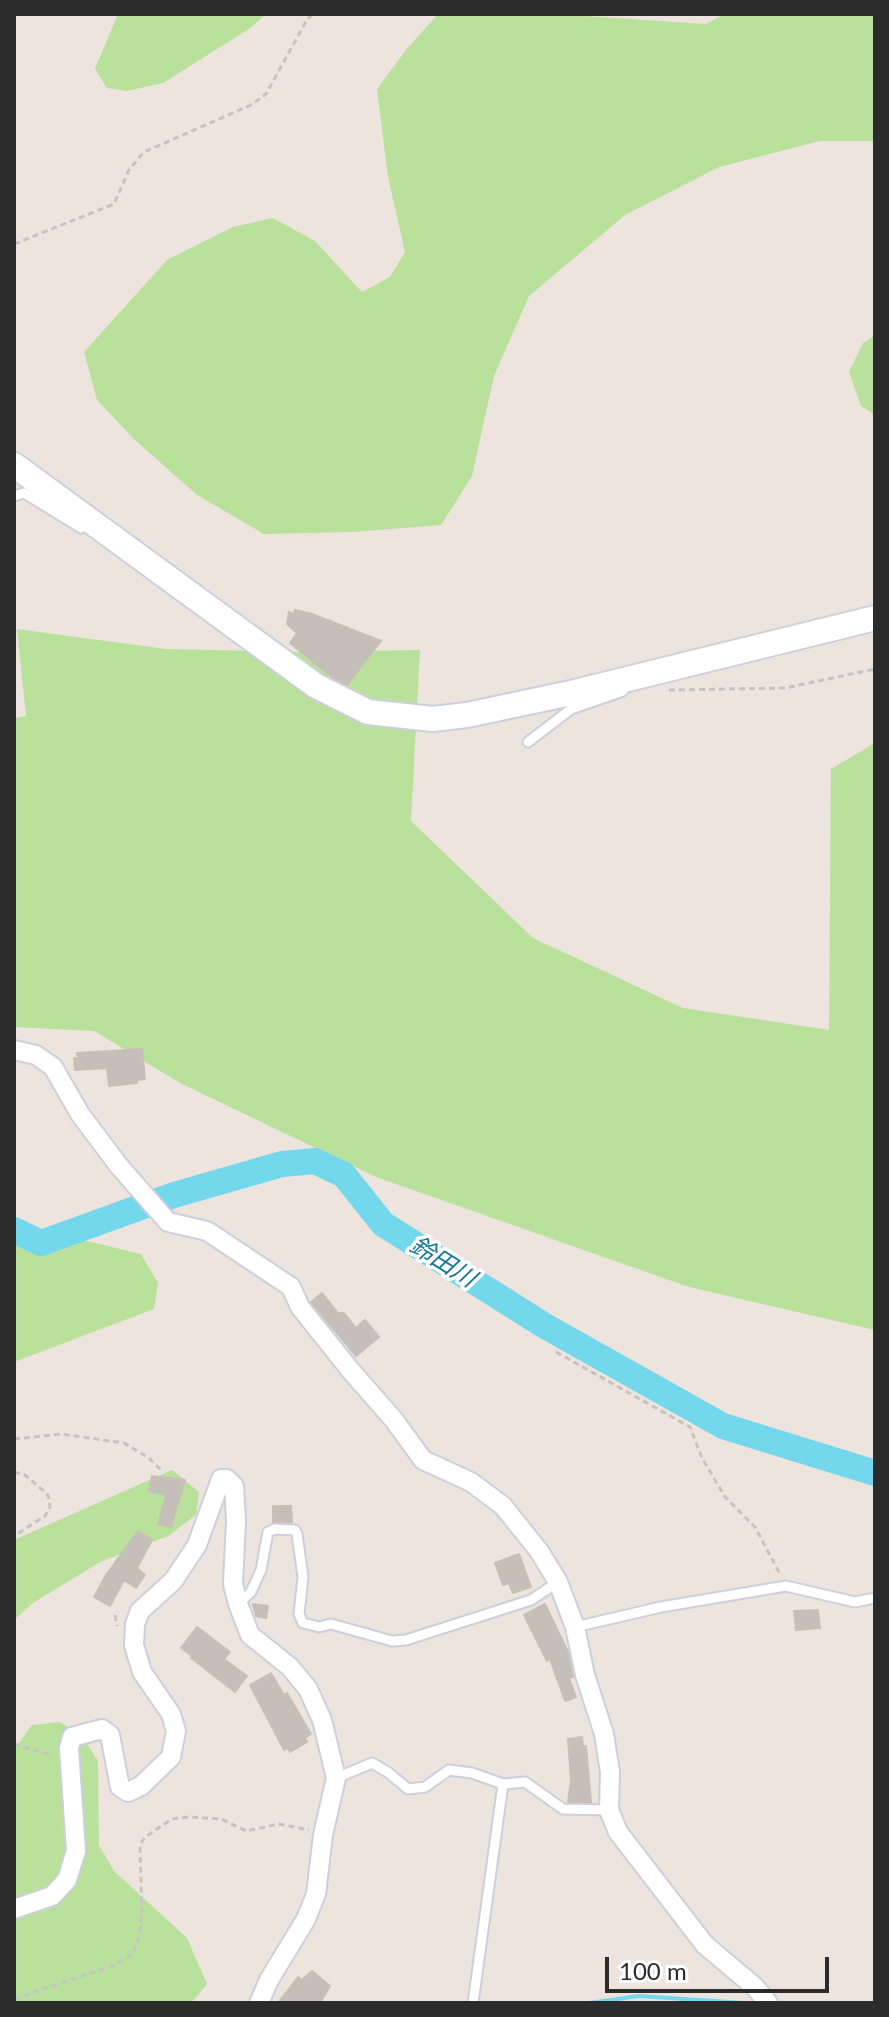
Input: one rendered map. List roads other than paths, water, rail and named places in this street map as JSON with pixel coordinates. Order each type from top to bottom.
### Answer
[{"type":"street","points":[[14,465],[316,686],[368,712],[433,719],[467,715],[875,618]]},
{"type":"street","points":[[14,1050],[36,1055],[53,1067],[80,1114],[119,1166],[168,1222],[207,1231],[291,1287],[300,1307],[394,1420],[423,1460],[471,1482],[503,1506],[539,1551],[558,1582],[575,1627],[585,1675],[604,1734],[610,1772],[609,1810],[618,1832],[705,1945],[755,1987],[768,2003]]},
{"type":"street","points":[[14,1909],[52,1896],[67,1880],[76,1851],[69,1748],[72,1737],[102,1729],[110,1735],[120,1787],[128,1792],[141,1786],[171,1757],[176,1731],[171,1714],[142,1672],[134,1645],[135,1624],[140,1611],[173,1581],[197,1545],[221,1479],[227,1479],[234,1486],[233,1584],[238,1604],[250,1635],[290,1667],[308,1689],[322,1720],[336,1778],[324,1832],[316,1894],[306,1919],[269,1980],[259,2003]]},
{"type":"lane","points":[[14,496],[24,493],[81,528],[95,523]]},
{"type":"lane","points":[[528,742],[571,709],[625,690],[622,680]]},
{"type":"lane","points":[[238,1604],[251,1592],[261,1570],[268,1532],[275,1529],[295,1530],[297,1534],[303,1577],[299,1614],[303,1623],[319,1627],[331,1624],[392,1641],[406,1640],[531,1600],[558,1582]]},
{"type":"lane","points":[[575,1627],[661,1607],[786,1586],[855,1602],[875,1598]]},
{"type":"lane","points":[[336,1778],[372,1763],[408,1789],[425,1787],[449,1770],[472,1773],[503,1784],[525,1782],[563,1809],[609,1810]]},
{"type":"lane","points":[[473,2003],[503,1784]]},
{"type":"waterway","name":"鈴田川","points":[[14,1230],[41,1243],[174,1195],[282,1164],[315,1161],[344,1175],[383,1224],[545,1326],[723,1426],[875,1473]]},
{"type":"waterway","points":[[589,2003],[639,1996],[745,2003]]}]
